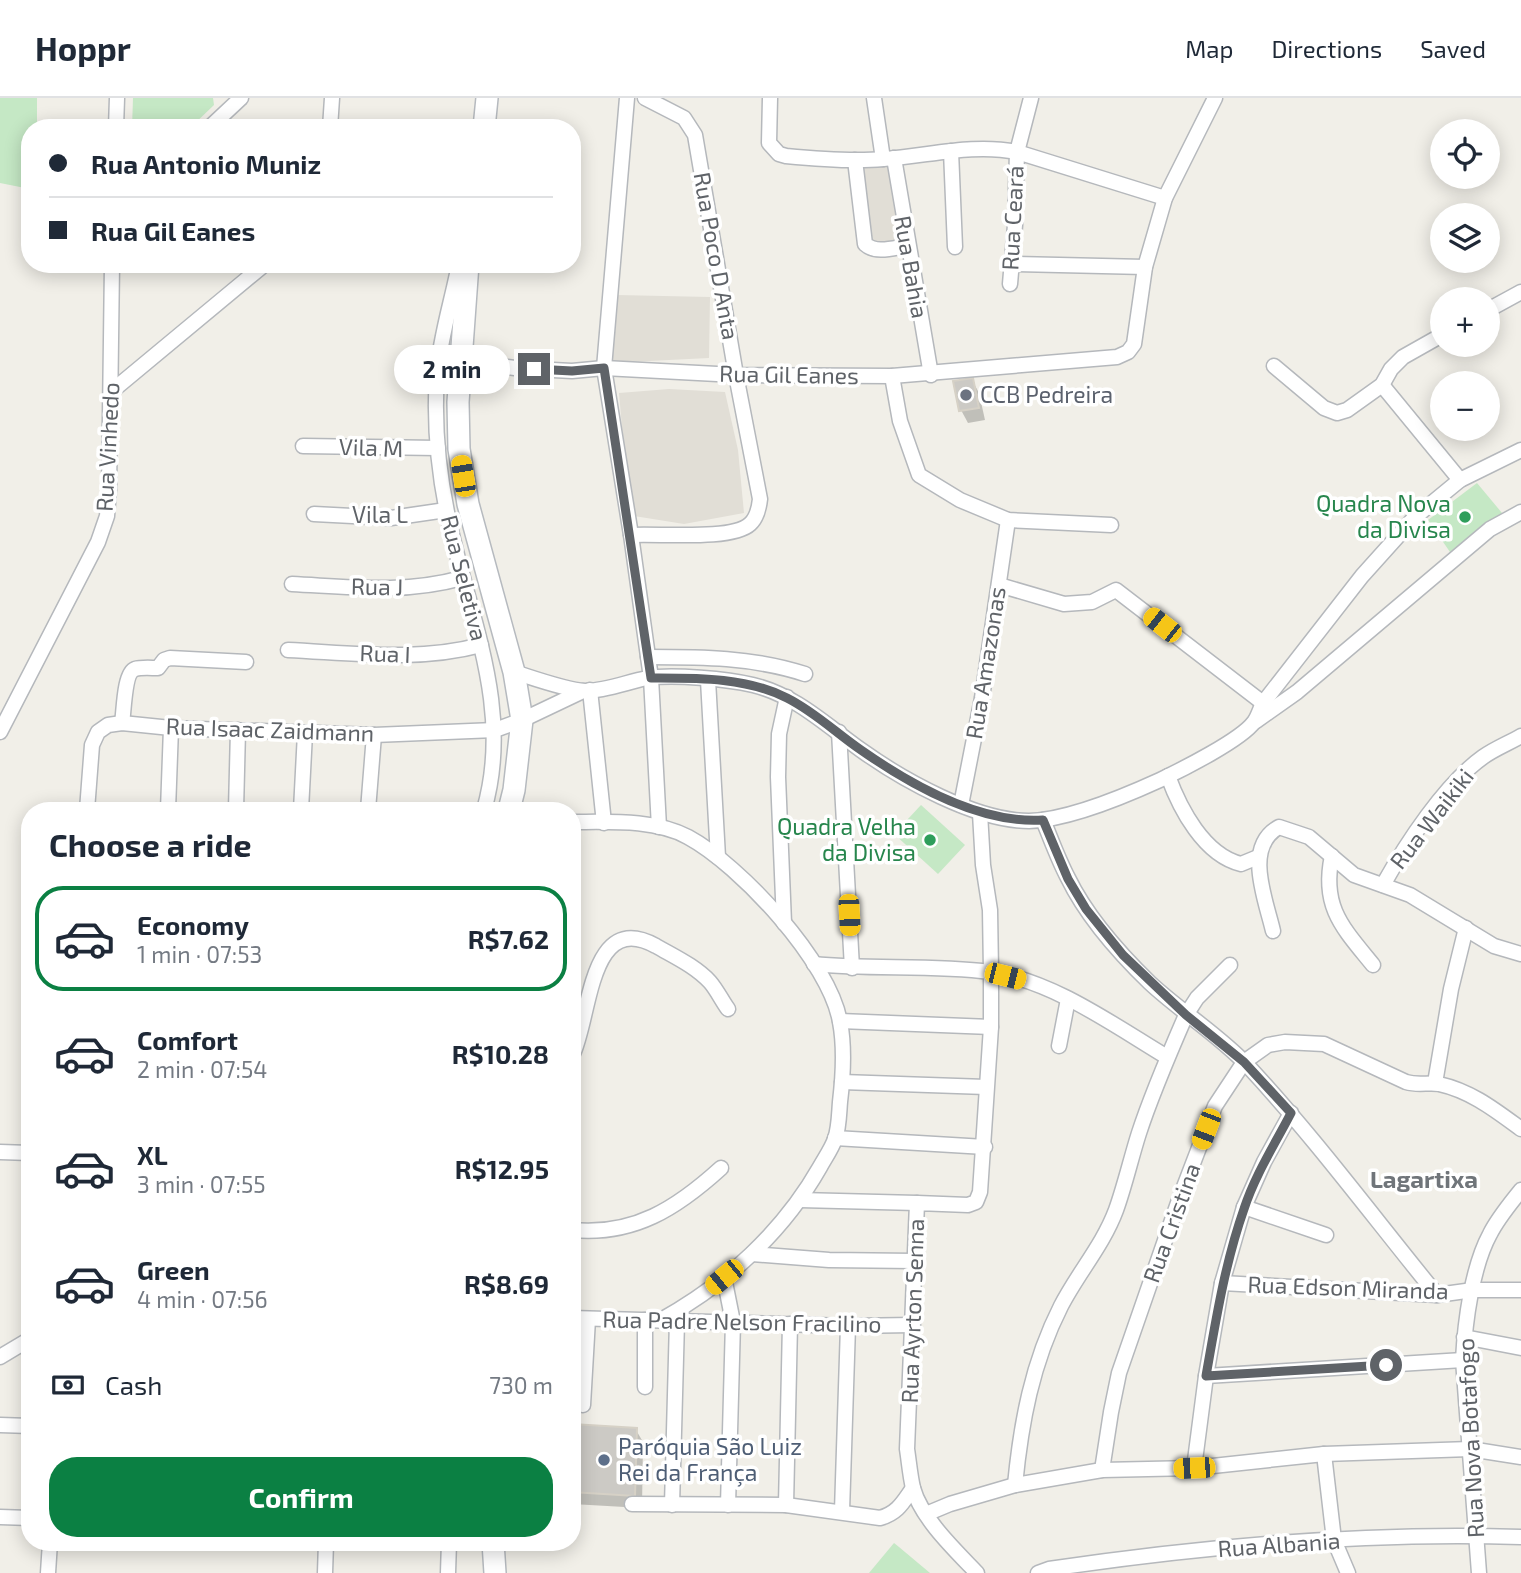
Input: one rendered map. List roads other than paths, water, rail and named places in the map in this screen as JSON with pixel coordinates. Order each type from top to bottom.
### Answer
[{"type":"main road","points":[[485,119],[487,98]]},
{"type":"main road","points":[[465,273],[458,402],[459,449],[468,504],[514,672],[522,720],[510,802]]},
{"type":"main road","points":[[494,1551],[495,1573]]},
{"type":"street","points":[[116,119],[117,98]]},
{"type":"street","points":[[219,119],[241,98]]},
{"type":"street","points":[[331,119],[332,98]]},
{"type":"street","points":[[627,98],[604,368],[651,678],[659,827]]},
{"type":"street","name":"Rua Poco D Anta","points":[[631,535],[736,532],[750,525],[759,511],[759,486],[736,375],[695,135],[684,118],[645,98]]},
{"type":"street","points":[[769,98],[769,143],[779,154],[855,160],[985,148],[1017,152],[1165,198]]},
{"type":"street","name":"Rua Bahia","points":[[874,98],[907,246],[931,375]]},
{"type":"street","name":"Rua Ceará","points":[[1010,284],[1017,152],[1031,98]]},
{"type":"street","points":[[1011,264],[1145,267],[1165,198],[1215,98]]},
{"type":"street","points":[[951,151],[956,247]]},
{"type":"street","points":[[855,160],[865,244],[876,250],[907,246]]},
{"type":"street","name":"Rua Gil Eanes","points":[[460,361],[572,371],[604,368],[736,375],[892,376],[931,375],[1117,357],[1128,352],[1134,344],[1145,267]]},
{"type":"street","name":"Rua Vinhedo","points":[[0,732],[98,542],[107,516],[112,391],[112,273]]},
{"type":"street","points":[[112,391],[254,273]]},
{"type":"street","name":"Rua Seletiva","points":[[458,273],[437,376],[438,448],[446,510],[490,687],[495,730],[491,785],[486,802]]},
{"type":"street","points":[[1500,303],[1521,292]]},
{"type":"street","points":[[1274,366],[1324,408],[1337,413],[1347,410],[1382,385],[1391,369],[1403,357],[1430,341]]},
{"type":"street","points":[[892,376],[900,421],[919,475],[960,500],[1008,520],[1111,525]]},
{"type":"street","points":[[1382,385],[1460,480]]},
{"type":"street","name":"Vila M","points":[[303,446],[438,448]]},
{"type":"street","points":[[1254,723],[1263,703],[1383,550],[1415,517],[1460,480],[1521,450]]},
{"type":"street","name":"Vila L","points":[[314,514],[391,517],[446,510]]},
{"type":"street","points":[[514,672],[586,690],[651,678],[754,685],[787,697],[879,761],[961,805],[980,813],[1013,819],[1043,820],[1110,800],[1168,776],[1210,753],[1297,692],[1481,537],[1521,512]]},
{"type":"street","name":"Rua Amazonas","points":[[961,805],[976,732],[1008,520]]},
{"type":"street","name":"Rua J","points":[[292,584],[403,589],[437,586],[462,578]]},
{"type":"street","points":[[999,585],[1064,604],[1092,602],[1116,590],[1263,703]]},
{"type":"street","name":"Rua I","points":[[288,650],[420,656],[456,652],[481,645]]},
{"type":"street","points":[[88,802],[92,745],[98,732],[108,725],[122,723],[130,672],[158,668],[170,657],[246,662]]},
{"type":"street","points":[[648,657],[720,658],[758,662],[805,674]]},
{"type":"street","points":[[708,680],[718,857]]},
{"type":"street","points":[[586,690],[604,823]]},
{"type":"street","name":"Rua Isaac Zaidmann","points":[[122,723],[172,728],[374,735],[495,730],[586,690]]},
{"type":"street","points":[[784,923],[778,777],[779,734],[787,697]]},
{"type":"street","points":[[168,802],[172,728]]},
{"type":"street","points":[[236,802],[238,730]]},
{"type":"street","points":[[495,730],[510,743],[517,763]]},
{"type":"street","points":[[839,732],[852,968]]},
{"type":"street","points":[[302,802],[305,733]]},
{"type":"street","points":[[369,802],[374,735]]},
{"type":"street","name":"Rua Waikiki","points":[[1383,885],[1396,861],[1418,831],[1467,771],[1484,756],[1521,736]]},
{"type":"street","points":[[1168,776],[1185,816],[1220,853],[1241,864],[1258,856]]},
{"type":"street","name":"Rua Ayrton Senna","points":[[977,1573],[926,1514],[913,1488],[907,1449],[917,1203],[968,1205],[976,1202],[980,1192],[991,1027],[991,972],[990,909],[980,813]]},
{"type":"street","points":[[1043,820],[1068,879],[1086,909],[1123,955],[1186,1015],[1244,1062],[1291,1113],[1437,1295]]},
{"type":"street","points":[[581,822],[659,827],[686,835],[718,857],[768,904],[784,923],[814,964],[830,993],[840,1021],[842,1082],[835,1138],[800,1200],[752,1254],[698,1298],[661,1321]]},
{"type":"street","points":[[1273,932],[1259,873],[1258,856],[1271,833],[1282,827],[1309,838],[1354,875],[1410,895],[1494,946],[1521,954]]},
{"type":"street","points":[[1332,856],[1328,890],[1333,907],[1345,930],[1373,965]]},
{"type":"street","points":[[1436,1083],[1451,989],[1466,928]]},
{"type":"street","points":[[581,1024],[603,959],[618,940],[630,937],[644,940],[689,964],[710,982],[727,1009]]},
{"type":"street","points":[[814,964],[852,968],[991,972],[1019,979],[1068,999],[1167,1057]]},
{"type":"street","points":[[1015,1485],[1021,1428],[1029,1390],[1045,1341],[1062,1304],[1107,1231],[1139,1131],[1186,1015],[1197,998],[1230,965]]},
{"type":"street","points":[[1059,1046],[1068,999]]},
{"type":"street","points":[[840,1021],[991,1027]]},
{"type":"street","name":"Rua Cristina","points":[[1102,1470],[1119,1373],[1170,1224],[1215,1106],[1244,1062],[1268,1045],[1285,1042],[1324,1044],[1406,1082],[1420,1086],[1436,1083],[1461,1091],[1487,1104],[1521,1129]]},
{"type":"street","points":[[842,1082],[986,1087]]},
{"type":"street","points":[[1194,1468],[1222,1283],[1244,1207],[1264,1162],[1291,1113]]},
{"type":"street","points":[[835,1138],[985,1147]]},
{"type":"street","points":[[0,1152],[21,1153]]},
{"type":"street","points":[[581,1231],[597,1232],[647,1221],[694,1193],[722,1168]]},
{"type":"street","name":"Rua Nova Botafogo","points":[[1479,1573],[1463,1360],[1464,1337],[1479,1260],[1490,1234],[1521,1190]]},
{"type":"street","points":[[800,1200],[917,1203]]},
{"type":"street","points":[[1244,1207],[1326,1235]]},
{"type":"street","points":[[752,1254],[829,1260],[915,1261]]},
{"type":"street","points":[[724,1277],[733,1322],[728,1505]]},
{"type":"street","name":"Rua Edson Miranda","points":[[1222,1283],[1437,1295],[1474,1290],[1521,1290]]},
{"type":"street","name":"Rua Padre Nelson Fracilino","points":[[581,1319],[848,1326],[913,1325]]},
{"type":"street","points":[[583,1405],[588,1319]]},
{"type":"street","points":[[645,1320],[645,1387]]},
{"type":"street","points":[[673,1505],[677,1321]]},
{"type":"street","points":[[786,1505],[790,1324]]},
{"type":"street","points":[[842,1511],[848,1326]]},
{"type":"street","points":[[1464,1337],[1521,1348]]},
{"type":"street","points":[[0,1357],[21,1344]]},
{"type":"street","points":[[1206,1376],[1463,1360]]},
{"type":"street","points":[[0,1425],[21,1426]]},
{"type":"street","points":[[926,1514],[1015,1485],[1102,1470],[1194,1468],[1324,1454],[1470,1449],[1521,1457]]},
{"type":"street","points":[[1324,1454],[1334,1541],[1348,1573]]},
{"type":"street","points":[[632,1504],[786,1505],[880,1518],[899,1510],[913,1488]]},
{"type":"street","points":[[0,1517],[21,1518]]},
{"type":"street","name":"Rua Albania","points":[[1038,1573],[1049,1569],[1151,1554],[1334,1541],[1521,1537]]},
{"type":"street","points":[[48,1573],[49,1551]]},
{"type":"street","points":[[325,1573],[326,1551]]},
{"type":"street","points":[[449,1551],[449,1573]]},
{"type":"place","name":"CCB Pedreira","points":[[966,395]]},
{"type":"place","name":"Quadra Nova da Divisa","points":[[1465,517]]},
{"type":"place","name":"Quadra Velha da Divisa","points":[[930,840]]},
{"type":"place","name":"Paróquia São Luiz Rei da França","points":[[604,1460]]},
{"type":"district","name":"Lagartixa","points":[[1424,1180]]}]
